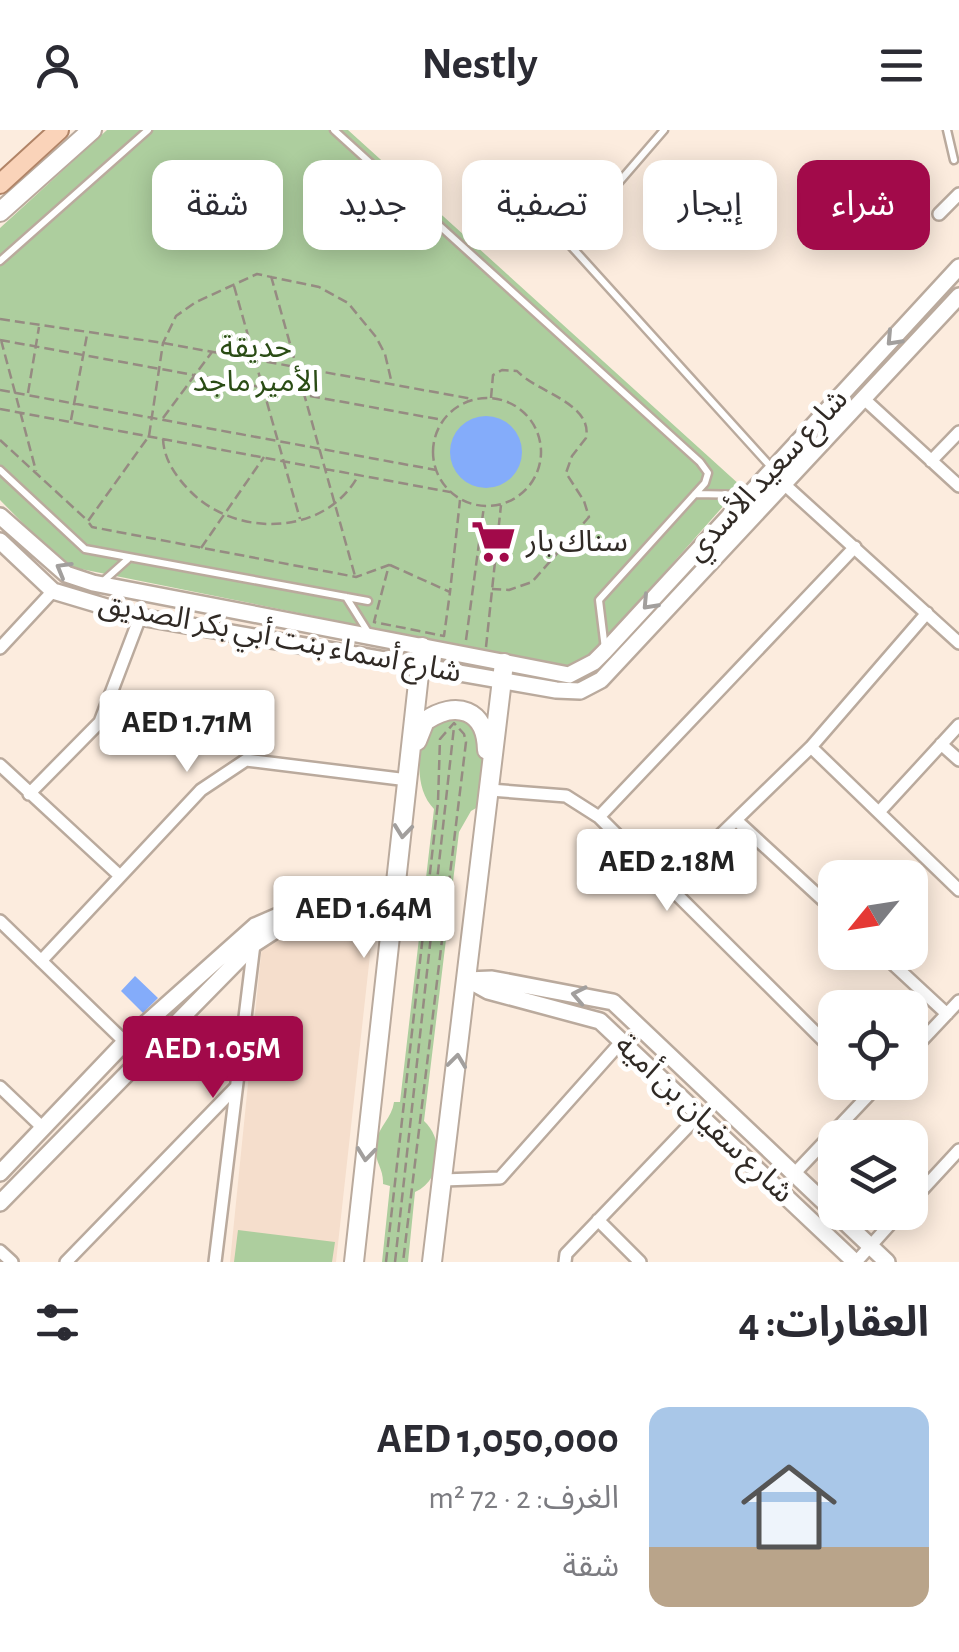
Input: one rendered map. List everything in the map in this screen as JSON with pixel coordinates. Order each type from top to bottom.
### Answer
[{"type":"main road","points":[[20,194],[3,182],[59,130]]},
{"type":"main road","points":[[0,212],[92,130]]},
{"type":"main road","points":[[354,1262],[420,656]]},
{"type":"main road","points":[[432,1262],[503,672]]},
{"type":"main road","points":[[408,780],[425,722],[439,712],[479,721],[487,734],[490,790]]},
{"type":"street","points":[[938,214],[959,194]]},
{"type":"street","name":"شارع سعيد الأسدي","points":[[569,675],[594,662],[959,267]]},
{"type":"street","name":"شارع سعيد الأسدي","points":[[580,691],[601,680],[959,296]]},
{"type":"street","points":[[863,398],[959,486]]},
{"type":"street","points":[[932,461],[959,432]]},
{"type":"street","points":[[784,484],[959,643]]},
{"type":"street","name":"شارع أسماء بنت أبي بكر الصديق","points":[[0,516],[66,574],[99,584],[371,637],[420,656],[464,655],[484,658],[503,672],[569,675]]},
{"type":"street","name":"شارع أسماء بنت أبي بكر الصديق","points":[[0,541],[53,591],[140,617],[420,656],[503,672],[556,690],[580,691]]},
{"type":"street","points":[[599,817],[855,546]]},
{"type":"street","points":[[0,648],[53,591]]},
{"type":"street","points":[[668,886],[811,747],[927,613]]},
{"type":"street","points":[[29,794],[100,722],[140,617]]},
{"type":"street","points":[[879,812],[959,725]]},
{"type":"street","points":[[941,744],[959,760]]},
{"type":"street","points":[[811,747],[959,890]]},
{"type":"street","points":[[41,961],[201,790],[246,760],[408,780]]},
{"type":"street","points":[[0,765],[120,876]]},
{"type":"street","points":[[490,790],[566,796],[599,817],[818,1035]]},
{"type":"street","points":[[736,820],[818,896]]},
{"type":"street","points":[[0,1173],[125,1042],[254,926],[299,907],[362,911],[392,923]]},
{"type":"street","points":[[0,922],[125,1042]]},
{"type":"street","points":[[0,1203],[254,944],[285,924],[392,923]]},
{"type":"street","points":[[215,1262],[254,944]]},
{"type":"street","points":[[899,970],[947,1014]]},
{"type":"street","name":"شارع سفيان بن أمية","points":[[467,980],[492,979],[613,1002],[887,1262]]},
{"type":"street","name":"شارع سفيان بن أمية","points":[[467,980],[488,991],[600,1021],[856,1262]]},
{"type":"street","points":[[928,1034],[959,1001]]},
{"type":"street","points":[[443,1180],[500,1178],[621,1042]]},
{"type":"street","points":[[0,1087],[43,1128]]},
{"type":"street","points":[[80,1088],[97,1101]]},
{"type":"street","points":[[66,1262],[235,1088]]},
{"type":"street","points":[[794,1174],[860,1100]]},
{"type":"street","points":[[565,1262],[566,1254],[699,1115]]},
{"type":"street","points":[[928,1188],[954,1166],[959,1150]]},
{"type":"street","points":[[598,1220],[640,1262]]},
{"type":"street","points":[[856,1262],[885,1230]]},
{"type":"street","points":[[0,1251],[12,1262]]},
{"type":"lane","points":[[0,261],[147,130]]},
{"type":"lane","points":[[334,130],[708,473],[696,494],[599,600],[605,650]]},
{"type":"lane","points":[[664,130],[597,204],[570,245],[773,469]]},
{"type":"lane","points":[[948,130],[954,160]]},
{"type":"lane","points":[[0,246],[16,248]]},
{"type":"lane","points":[[0,470],[85,550],[368,601]]},
{"type":"lane","points":[[696,494],[749,494]]},
{"type":"lane","points":[[99,584],[128,558]]},
{"type":"lane","points":[[346,597],[371,637]]},
{"type":"path","points":[[88,521],[149,436],[163,343],[176,316],[196,302],[257,274],[319,287],[348,304],[376,337],[385,354],[392,384]]},
{"type":"path","points":[[270,276],[356,577]]},
{"type":"path","points":[[234,285],[300,519]]},
{"type":"path","points":[[0,319],[163,343],[472,399],[510,402],[536,428],[541,446],[540,465],[519,496],[501,504],[484,506],[460,499],[450,492],[436,470],[432,452],[443,420],[472,399]]},
{"type":"path","points":[[28,395],[40,325]]},
{"type":"path","points":[[71,422],[88,332]]},
{"type":"path","points":[[35,472],[23,413],[1,340],[443,420]]},
{"type":"path","points":[[162,420],[212,352]]},
{"type":"path","points":[[491,398],[492,376],[502,370],[517,371],[528,382],[576,408],[585,420],[586,438],[572,456],[566,473],[589,517],[532,582],[509,590],[492,590]]},
{"type":"path","points":[[0,390],[436,470]]},
{"type":"path","points":[[0,408],[450,492]]},
{"type":"path","points":[[163,438],[164,454],[183,484],[199,500],[223,516],[250,524],[300,519],[334,502],[354,485],[359,474]]},
{"type":"path","points":[[0,440],[92,527],[356,577],[389,565],[450,592]]},
{"type":"path","points":[[200,549],[264,457]]},
{"type":"path","points":[[389,565],[374,622],[444,636],[460,499]]},
{"type":"path","points":[[484,658],[501,504]]},
{"type":"path","points":[[464,655],[484,506]]},
{"type":"path","points":[[386,1262],[438,802],[440,739],[456,716]]},
{"type":"path","points":[[394,1262],[456,716]]},
{"type":"path","points":[[404,1262],[466,742],[456,716]]},
{"type":"shaded area","points":[[294,932],[372,937],[336,1262],[230,1262],[262,945]]},
{"type":"green space","name":"حديقة الأمير ماجد","points":[[107,130],[348,130],[381,160],[303,160],[303,250],[442,250],[442,215],[462,233],[462,250],[480,250],[741,486],[589,658],[566,667],[76,568],[56,557],[0,500],[0,228]]},
{"type":"green space","points":[[468,715],[485,737],[478,807],[471,811],[459,832],[424,1121],[435,1138],[438,1159],[431,1179],[415,1192],[408,1262],[382,1262],[390,1186],[383,1184],[376,1142],[394,1102],[400,1102],[434,809],[423,790],[419,766],[432,721]]},
{"type":"green space","points":[[238,1230],[335,1242],[332,1262],[234,1262]]},
{"type":"water","points":[[486,416],[511,427],[522,452],[511,477],[486,488],[461,477],[450,452],[461,427]]},
{"type":"water","points":[[135,976],[158,998],[143,1013],[121,991]]},
{"type":"place","name":"سناك بار","points":[[493,542]]}]
